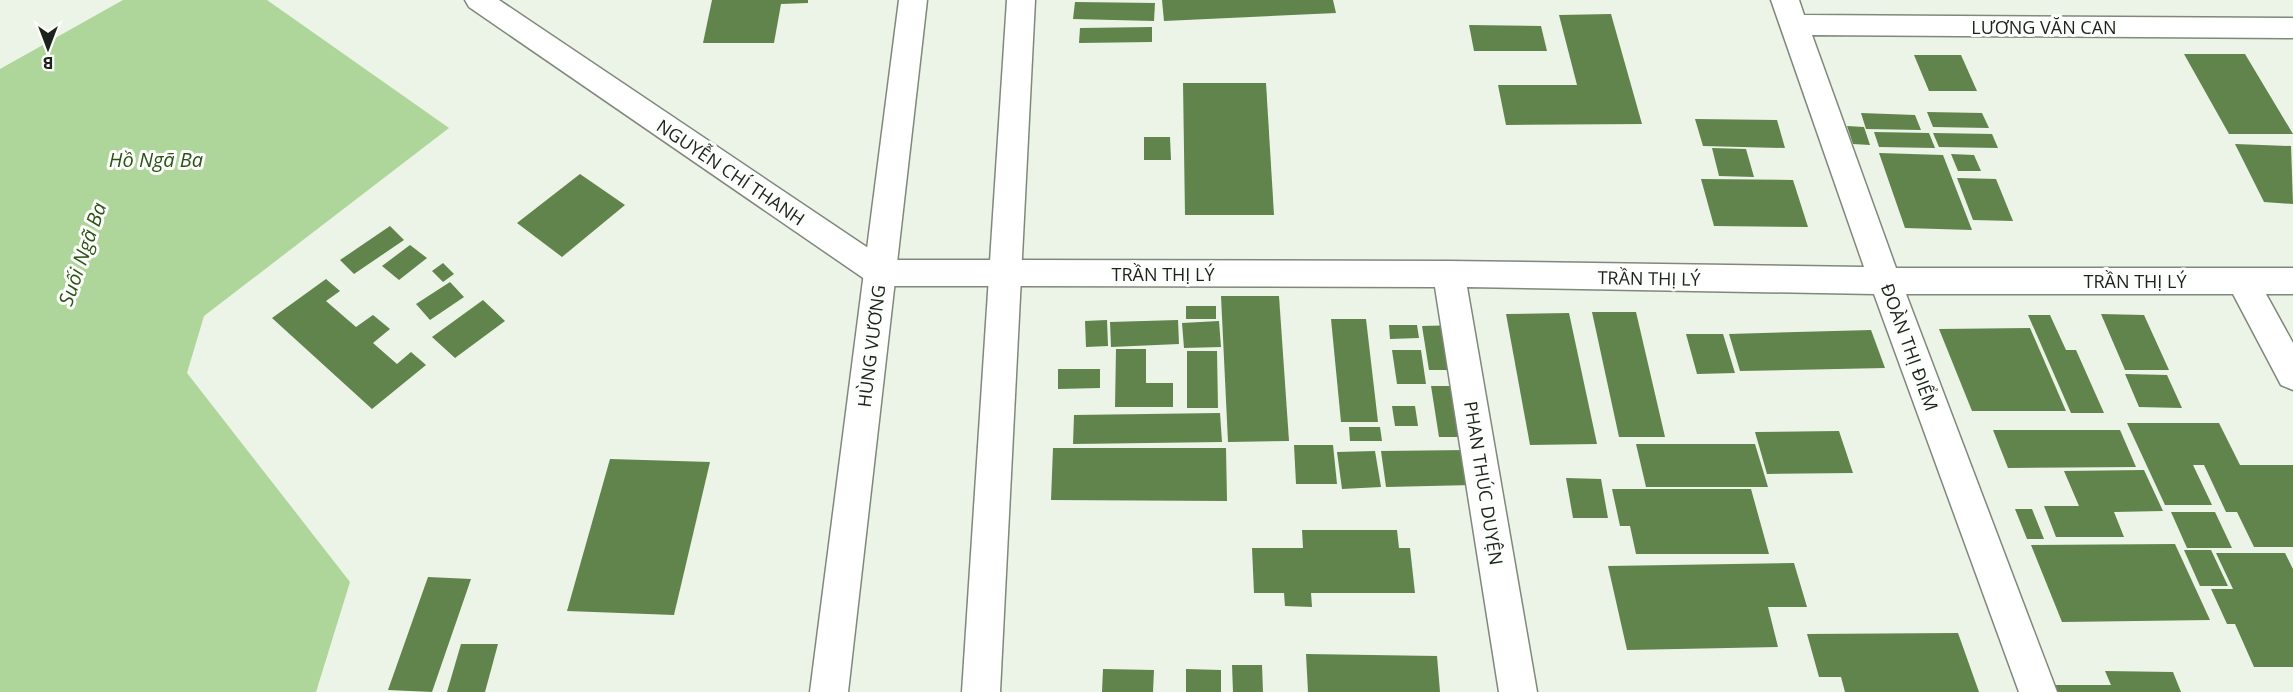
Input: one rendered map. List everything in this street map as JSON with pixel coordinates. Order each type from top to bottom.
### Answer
[{"type":"street","name":"NGUYỄN CHÍ THANH","points":[[479,0],[880,273]]},
{"type":"street","name":"HÙNG VƯƠNG","points":[[829,692],[913,0]]},
{"type":"street","points":[[981,692],[1021,0]]},
{"type":"street","name":"LƯƠNG VĂN CAN","points":[[1790,13],[2293,28]]},
{"type":"street","name":"ĐOÀN THỊ ĐIỂM","points":[[1790,13],[1885,281],[2038,692]]},
{"type":"street","points":[[880,273],[1006,273]]},
{"type":"street","name":"TRẦN THỊ LÝ","points":[[1006,273],[1449,274],[1885,281],[2293,280]]},
{"type":"street","name":"PHAN THÚC DUYỆN","points":[[1449,274],[1518,692]]},
{"type":"street","points":[[2242,281],[2293,375]]},
{"type":"water","name":"Hồ Ngã Ba","points":[[123,0],[267,0],[449,128],[204,316],[187,373],[350,582],[316,692],[0,692],[0,69]]},
{"type":"building","points":[[712,0],[808,0],[808,3],[781,4],[774,43],[703,43]]},
{"type":"building","points":[[1162,0],[1333,0],[1336,13],[1164,21]]},
{"type":"building","points":[[1075,2],[1155,3],[1154,21],[1073,19]]},
{"type":"building","points":[[1611,14],[1642,124],[1506,125],[1498,85],[1577,85],[1559,15]]},
{"type":"building","points":[[1469,25],[1541,26],[1547,51],[1474,51]]},
{"type":"building","points":[[1152,27],[1152,42],[1079,43],[1080,28]]},
{"type":"building","points":[[2184,54],[2245,54],[2293,134],[2229,134]]},
{"type":"building","points":[[1914,55],[1961,55],[1977,91],[1929,91]]},
{"type":"building","points":[[1183,83],[1266,83],[1274,215],[1185,215]]},
{"type":"building","points":[[1927,112],[1982,113],[1989,128],[1933,127]]},
{"type":"building","points":[[1861,113],[1915,115],[1921,130],[1866,129]]},
{"type":"building","points":[[1695,119],[1777,120],[1785,148],[1703,146]]},
{"type":"building","points":[[1847,126],[1864,127],[1870,145],[1853,144]]},
{"type":"building","points":[[1874,132],[1929,133],[1935,148],[1879,147]]},
{"type":"building","points":[[1933,133],[1992,134],[1998,148],[1939,147]]},
{"type":"building","points":[[1144,137],[1170,137],[1171,160],[1144,160]]},
{"type":"building","points":[[2235,144],[2291,146],[2293,204],[2264,202]]},
{"type":"building","points":[[1712,148],[1746,149],[1754,177],[1719,176]]},
{"type":"building","points":[[1879,153],[1943,155],[1972,230],[1905,228]]},
{"type":"building","points":[[1951,154],[1974,155],[1981,171],[1958,171]]},
{"type":"building","points":[[580,174],[625,205],[562,257],[517,223]]},
{"type":"building","points":[[1957,178],[1996,179],[2013,221],[1973,220]]},
{"type":"building","points":[[1701,179],[1793,180],[1808,227],[1714,226]]},
{"type":"building","points":[[390,226],[404,240],[354,274],[340,260]]},
{"type":"building","points":[[410,245],[427,258],[399,280],[382,266]]},
{"type":"building","points":[[443,263],[454,274],[443,282],[432,271]]},
{"type":"building","points":[[326,279],[340,291],[326,301],[356,327],[373,315],[390,329],[373,343],[397,364],[411,352],[426,365],[372,409],[272,318]]},
{"type":"building","points":[[450,282],[464,297],[430,320],[416,304]]},
{"type":"building","points":[[1221,296],[1279,296],[1289,441],[1228,442]]},
{"type":"building","points":[[483,300],[505,321],[455,358],[432,337]]},
{"type":"building","points":[[1186,306],[1216,306],[1216,319],[1186,319]]},
{"type":"building","points":[[1592,312],[1636,312],[1665,437],[1619,437]]},
{"type":"building","points":[[1569,313],[1597,444],[1530,445],[1506,314]]},
{"type":"building","points":[[2101,314],[2144,315],[2169,370],[2125,370]]},
{"type":"building","points":[[2028,315],[2050,315],[2066,350],[2076,350],[2104,413],[2071,413]]},
{"type":"building","points":[[1331,319],[1366,319],[1378,422],[1341,422]]},
{"type":"building","points":[[1107,320],[1108,346],[1086,347],[1085,321]]},
{"type":"building","points":[[1178,320],[1179,344],[1111,347],[1110,322]]},
{"type":"building","points":[[1219,321],[1221,347],[1184,348],[1182,323]]},
{"type":"building","points":[[1389,325],[1417,325],[1419,338],[1390,339]]},
{"type":"building","points":[[1461,325],[1469,370],[1429,370],[1422,326]]},
{"type":"building","points":[[2030,328],[2066,411],[1972,411],[1939,329]]},
{"type":"building","points":[[1871,330],[1885,368],[1740,371],[1729,334]]},
{"type":"building","points":[[1686,334],[1723,334],[1735,373],[1697,374]]},
{"type":"building","points":[[1116,349],[1146,349],[1146,383],[1173,383],[1173,407],[1115,407]]},
{"type":"building","points":[[1392,350],[1421,350],[1426,384],[1397,384]]},
{"type":"building","points":[[1187,351],[1217,351],[1218,408],[1187,408]]},
{"type":"building","points":[[1058,369],[1100,369],[1100,388],[1058,389]]},
{"type":"building","points":[[2125,374],[2167,375],[2182,408],[2139,407]]},
{"type":"building","points":[[1431,386],[1474,386],[1467,437],[1439,437]]},
{"type":"building","points":[[1392,406],[1415,406],[1418,426],[1395,426]]},
{"type":"building","points":[[1220,413],[1222,442],[1073,444],[1074,415]]},
{"type":"building","points":[[2127,423],[2219,423],[2240,465],[2293,465],[2293,547],[2254,547],[2237,512],[2226,512],[2204,465],[2193,465],[2212,505],[2165,505]]},
{"type":"building","points":[[1349,427],[1380,427],[1382,441],[1350,441]]},
{"type":"building","points":[[1993,430],[2120,430],[2136,467],[2008,468]]},
{"type":"building","points":[[1839,431],[1853,473],[1767,474],[1755,432]]},
{"type":"building","points":[[1636,444],[1755,444],[1768,487],[1646,487]]},
{"type":"building","points":[[1294,445],[1333,445],[1337,484],[1296,484]]},
{"type":"building","points":[[1053,448],[1226,448],[1227,501],[1051,500]]},
{"type":"building","points":[[1467,450],[1473,485],[1386,487],[1381,451]]},
{"type":"building","points":[[1375,451],[1381,487],[1342,489],[1337,452]]},
{"type":"building","points":[[610,459],[710,462],[674,615],[567,611]]},
{"type":"building","points":[[2144,470],[2163,511],[2114,512],[2124,537],[2056,537],[2044,506],[2079,506],[2064,471]]},
{"type":"building","points":[[1566,478],[1601,479],[1608,518],[1573,518]]},
{"type":"building","points":[[1612,489],[1751,489],[1769,554],[1636,554],[1630,526],[1620,526]]},
{"type":"building","points":[[2015,509],[2032,509],[2044,539],[2027,539]]},
{"type":"building","points":[[2171,512],[2215,512],[2232,548],[2187,548]]},
{"type":"building","points":[[1302,530],[1397,530],[1399,548],[1410,548],[1415,593],[1311,593],[1312,607],[1285,606],[1284,593],[1254,593],[1252,548],[1303,548]]},
{"type":"building","points":[[2175,544],[2210,620],[2062,622],[2031,545]]},
{"type":"building","points":[[2184,550],[2211,550],[2228,586],[2200,586]]},
{"type":"building","points":[[2216,553],[2285,553],[2293,569],[2293,667],[2254,667],[2235,624],[2227,624],[2211,589],[2233,589]]},
{"type":"building","points":[[1794,563],[1807,607],[1768,607],[1778,647],[1627,650],[1608,566]]},
{"type":"building","points":[[428,577],[471,579],[432,692],[388,690]]},
{"type":"building","points":[[1958,633],[1979,692],[1845,692],[1841,677],[1819,677],[1807,634]]},
{"type":"building","points":[[461,644],[498,644],[485,692],[447,692]]},
{"type":"building","points":[[1306,654],[1437,656],[1440,692],[1308,692]]},
{"type":"building","points":[[1232,665],[1262,665],[1263,692],[1233,692]]},
{"type":"building","points":[[1103,669],[1154,670],[1153,692],[1102,692]]},
{"type":"building","points":[[1186,669],[1221,670],[1221,692],[1186,692]]},
{"type":"building","points":[[2105,671],[2173,672],[2181,692],[2047,692],[2045,685],[2111,685]]},
{"type":"water label","name":"Suối Ngã Ba","points":[[82,254]]}]
